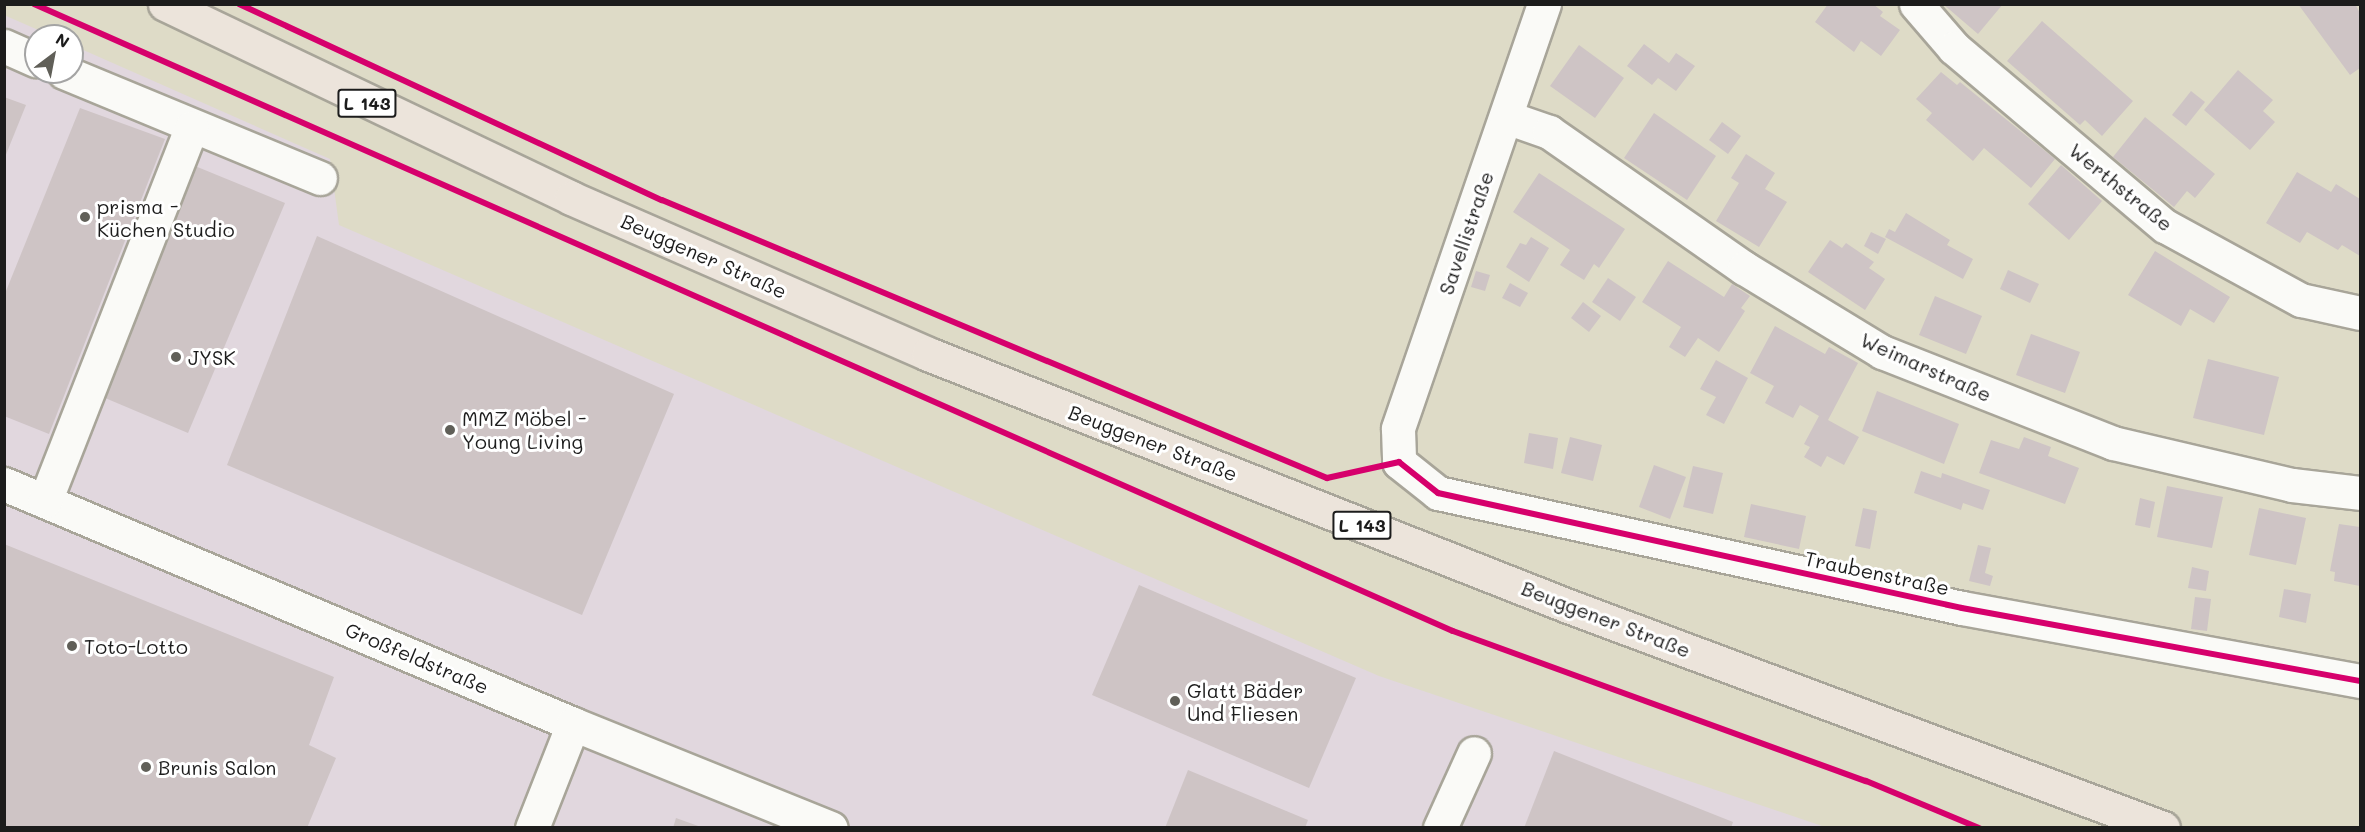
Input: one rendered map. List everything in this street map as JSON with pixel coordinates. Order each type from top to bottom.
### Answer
[{"type":"main road","name":"Beuggener Straße","points":[[165,4],[571,198],[928,354],[1568,606],[2163,828]]},
{"type":"street","name":"Savellistraße","points":[[1399,462],[1398,429],[1544,4]]},
{"type":"street","name":"Werthstraße","points":[[1916,4],[1954,48],[2165,226],[2301,300],[2361,313]]},
{"type":"street","points":[[4,46],[24,55]]},
{"type":"street","points":[[84,81],[191,128],[320,178]]},
{"type":"street","name":"Weimarstraße","points":[[1506,117],[1550,132],[1744,268],[1882,352],[2113,443],[2292,485],[2361,493]]},
{"type":"street","points":[[45,501],[191,128]]},
{"type":"street","name":"Traubenstraße","points":[[1399,462],[1438,493],[1962,608],[2361,681]]},
{"type":"street","name":"Großfeldstraße","points":[[4,484],[573,724],[831,828]]},
{"type":"street","points":[[532,828],[573,724]]},
{"type":"street","points":[[1440,828],[1474,753]]},
{"type":"shaded area","points":[[4,15],[25,24],[24,84],[84,84],[84,50],[330,159],[339,225],[1379,676],[1825,827],[5,827]]},
{"type":"building","points":[[1828,4],[1873,4],[1883,12],[1880,16],[1900,30],[1881,56],[1861,41],[1854,52],[1815,22]]},
{"type":"building","points":[[1943,4],[2003,4],[1978,34]]},
{"type":"building","points":[[2298,4],[2355,4],[2360,13],[2360,68],[2350,75]]},
{"type":"building","points":[[2042,21],[2133,101],[2102,136],[2085,120],[2080,125],[2007,61]]},
{"type":"building","points":[[1644,44],[1669,63],[1676,53],[1695,66],[1676,91],[1658,78],[1652,85],[1627,66]]},
{"type":"building","points":[[1579,45],[1624,78],[1595,118],[1550,86]]},
{"type":"building","points":[[2238,70],[2273,100],[2263,111],[2275,122],[2250,150],[2204,110]]},
{"type":"building","points":[[1941,72],[1957,85],[1960,82],[2055,159],[2031,188],[1984,148],[1973,161],[1926,120],[1932,113],[1916,99]]},
{"type":"building","points":[[2191,91],[2205,102],[2186,126],[2172,115]]},
{"type":"building","points":[[4,97],[26,105],[5,157],[4,157]]},
{"type":"building","name":"prisma - Küchen Studio","points":[[80,108],[165,139],[49,434],[4,416],[4,296]]},
{"type":"building","points":[[1654,113],[1716,156],[1687,200],[1624,158]]},
{"type":"building","points":[[2145,117],[2215,174],[2195,198],[2187,191],[2174,207],[2113,157]]},
{"type":"building","points":[[1722,122],[1741,136],[1728,154],[1709,140]]},
{"type":"building","points":[[1746,154],[1775,173],[1765,189],[1787,202],[1759,247],[1716,221],[1739,183],[1731,178]]},
{"type":"building","points":[[2061,165],[2102,201],[2069,240],[2028,204]]},
{"type":"building","points":[[195,166],[285,203],[188,433],[98,395]]},
{"type":"building","points":[[2297,172],[2331,192],[2336,184],[2360,199],[2360,256],[2342,245],[2338,250],[2307,232],[2300,243],[2266,223]]},
{"type":"building","points":[[1539,173],[1625,229],[1599,268],[1594,264],[1584,280],[1560,265],[1570,250],[1513,212]]},
{"type":"building","points":[[1906,213],[1950,240],[1947,245],[1973,259],[1963,279],[1885,237],[1889,229],[1895,232]]},
{"type":"building","points":[[1871,232],[1886,239],[1878,254],[1864,246]]},
{"type":"building","name":"MMZ Möbel - Young Living","points":[[317,236],[674,394],[582,615],[227,465]]},
{"type":"building","points":[[1531,237],[1549,248],[1529,282],[1506,267],[1520,243],[1526,245]]},
{"type":"building","points":[[1830,240],[1842,248],[1846,243],[1874,262],[1869,268],[1885,279],[1865,310],[1808,272]]},
{"type":"building","points":[[2155,251],[2230,297],[2214,323],[2190,309],[2181,326],[2128,295]]},
{"type":"building","points":[[1668,261],[1724,297],[1732,284],[1750,296],[1741,308],[1745,311],[1719,352],[1698,338],[1685,357],[1669,347],[1681,327],[1642,302]]},
{"type":"building","points":[[2008,270],[2039,284],[2030,303],[2000,289]]},
{"type":"building","points":[[1476,271],[1490,275],[1485,291],[1471,287]]},
{"type":"building","points":[[1608,278],[1636,297],[1620,321],[1592,302]]},
{"type":"building","points":[[1510,283],[1528,293],[1520,307],[1502,298]]},
{"type":"building","points":[[1935,296],[1982,316],[1966,354],[1919,335]]},
{"type":"building","points":[[1583,302],[1601,316],[1589,332],[1571,318]]},
{"type":"building","points":[[1775,326],[1825,354],[1829,347],[1858,363],[1828,420],[1859,437],[1844,465],[1827,456],[1821,467],[1804,457],[1810,447],[1804,444],[1819,416],[1800,405],[1793,418],[1765,403],[1774,386],[1750,373]]},
{"type":"building","points":[[2031,334],[2080,352],[2065,393],[2016,375]]},
{"type":"building","points":[[2208,359],[2279,377],[2264,435],[2193,418]]},
{"type":"building","points":[[1716,360],[1748,378],[1724,424],[1706,415],[1716,397],[1700,389]]},
{"type":"building","points":[[1877,391],[1959,424],[1944,464],[1862,431]]},
{"type":"building","points":[[1529,433],[1558,438],[1553,469],[1524,463]]},
{"type":"building","points":[[1570,437],[1602,445],[1593,481],[1561,473]]},
{"type":"building","points":[[2024,437],[2051,447],[2048,456],[2079,468],[2065,504],[1979,473],[1991,440],[2019,449]]},
{"type":"building","points":[[1654,465],[1686,477],[1670,519],[1639,507]]},
{"type":"building","points":[[1693,466],[1723,473],[1713,514],[1683,507]]},
{"type":"building","points":[[1921,471],[1941,478],[1942,473],[1990,490],[1983,510],[1963,503],[1961,510],[1914,493]]},
{"type":"building","points":[[2167,486],[2223,497],[2212,548],[2157,537]]},
{"type":"building","points":[[2140,498],[2155,502],[2150,528],[2135,525]]},
{"type":"building","points":[[1751,504],[1806,516],[1799,549],[1744,537]]},
{"type":"building","points":[[1863,508],[1877,511],[1870,549],[1855,546]]},
{"type":"building","points":[[2259,508],[2306,518],[2296,565],[2249,555]]},
{"type":"building","points":[[2339,524],[2360,527],[2360,586],[2334,581],[2335,572],[2330,571]]},
{"type":"building","points":[[4,544],[334,677],[309,745],[336,758],[307,828],[4,828]]},
{"type":"building","points":[[1978,545],[1991,548],[1985,573],[1993,576],[1990,586],[1969,581]]},
{"type":"building","points":[[2192,567],[2209,571],[2206,591],[2188,588]]},
{"type":"building","points":[[1139,585],[1356,678],[1309,788],[1092,695]]},
{"type":"building","points":[[2284,589],[2311,594],[2306,623],[2279,617]]},
{"type":"building","points":[[2195,597],[2211,599],[2207,631],[2191,629]]},
{"type":"building","points":[[1554,751],[1733,822],[1731,828],[1524,828]]},
{"type":"building","points":[[1188,770],[1308,820],[1305,828],[1165,828]]},
{"type":"building","points":[[676,818],[701,827],[701,828],[673,828]]},
{"type":"cycle path","points":[[34,4],[1453,631],[1866,781],[1979,828]]},
{"type":"cycle path","points":[[239,4],[662,200],[1327,478],[1399,462],[1438,493],[1962,608],[2360,681]]},
{"type":"place","name":"prisma - Küchen Studio","points":[[85,217]]},
{"type":"place","name":"JYSK","points":[[176,357]]},
{"type":"place","name":"MMZ Möbel - Young Living","points":[[450,430]]},
{"type":"place","name":"Toto-Lotto","points":[[72,646]]},
{"type":"place","name":"Glatt Bäder Und Fliesen","points":[[1175,701]]},
{"type":"place","name":"Brunis Salon","points":[[146,767]]}]
